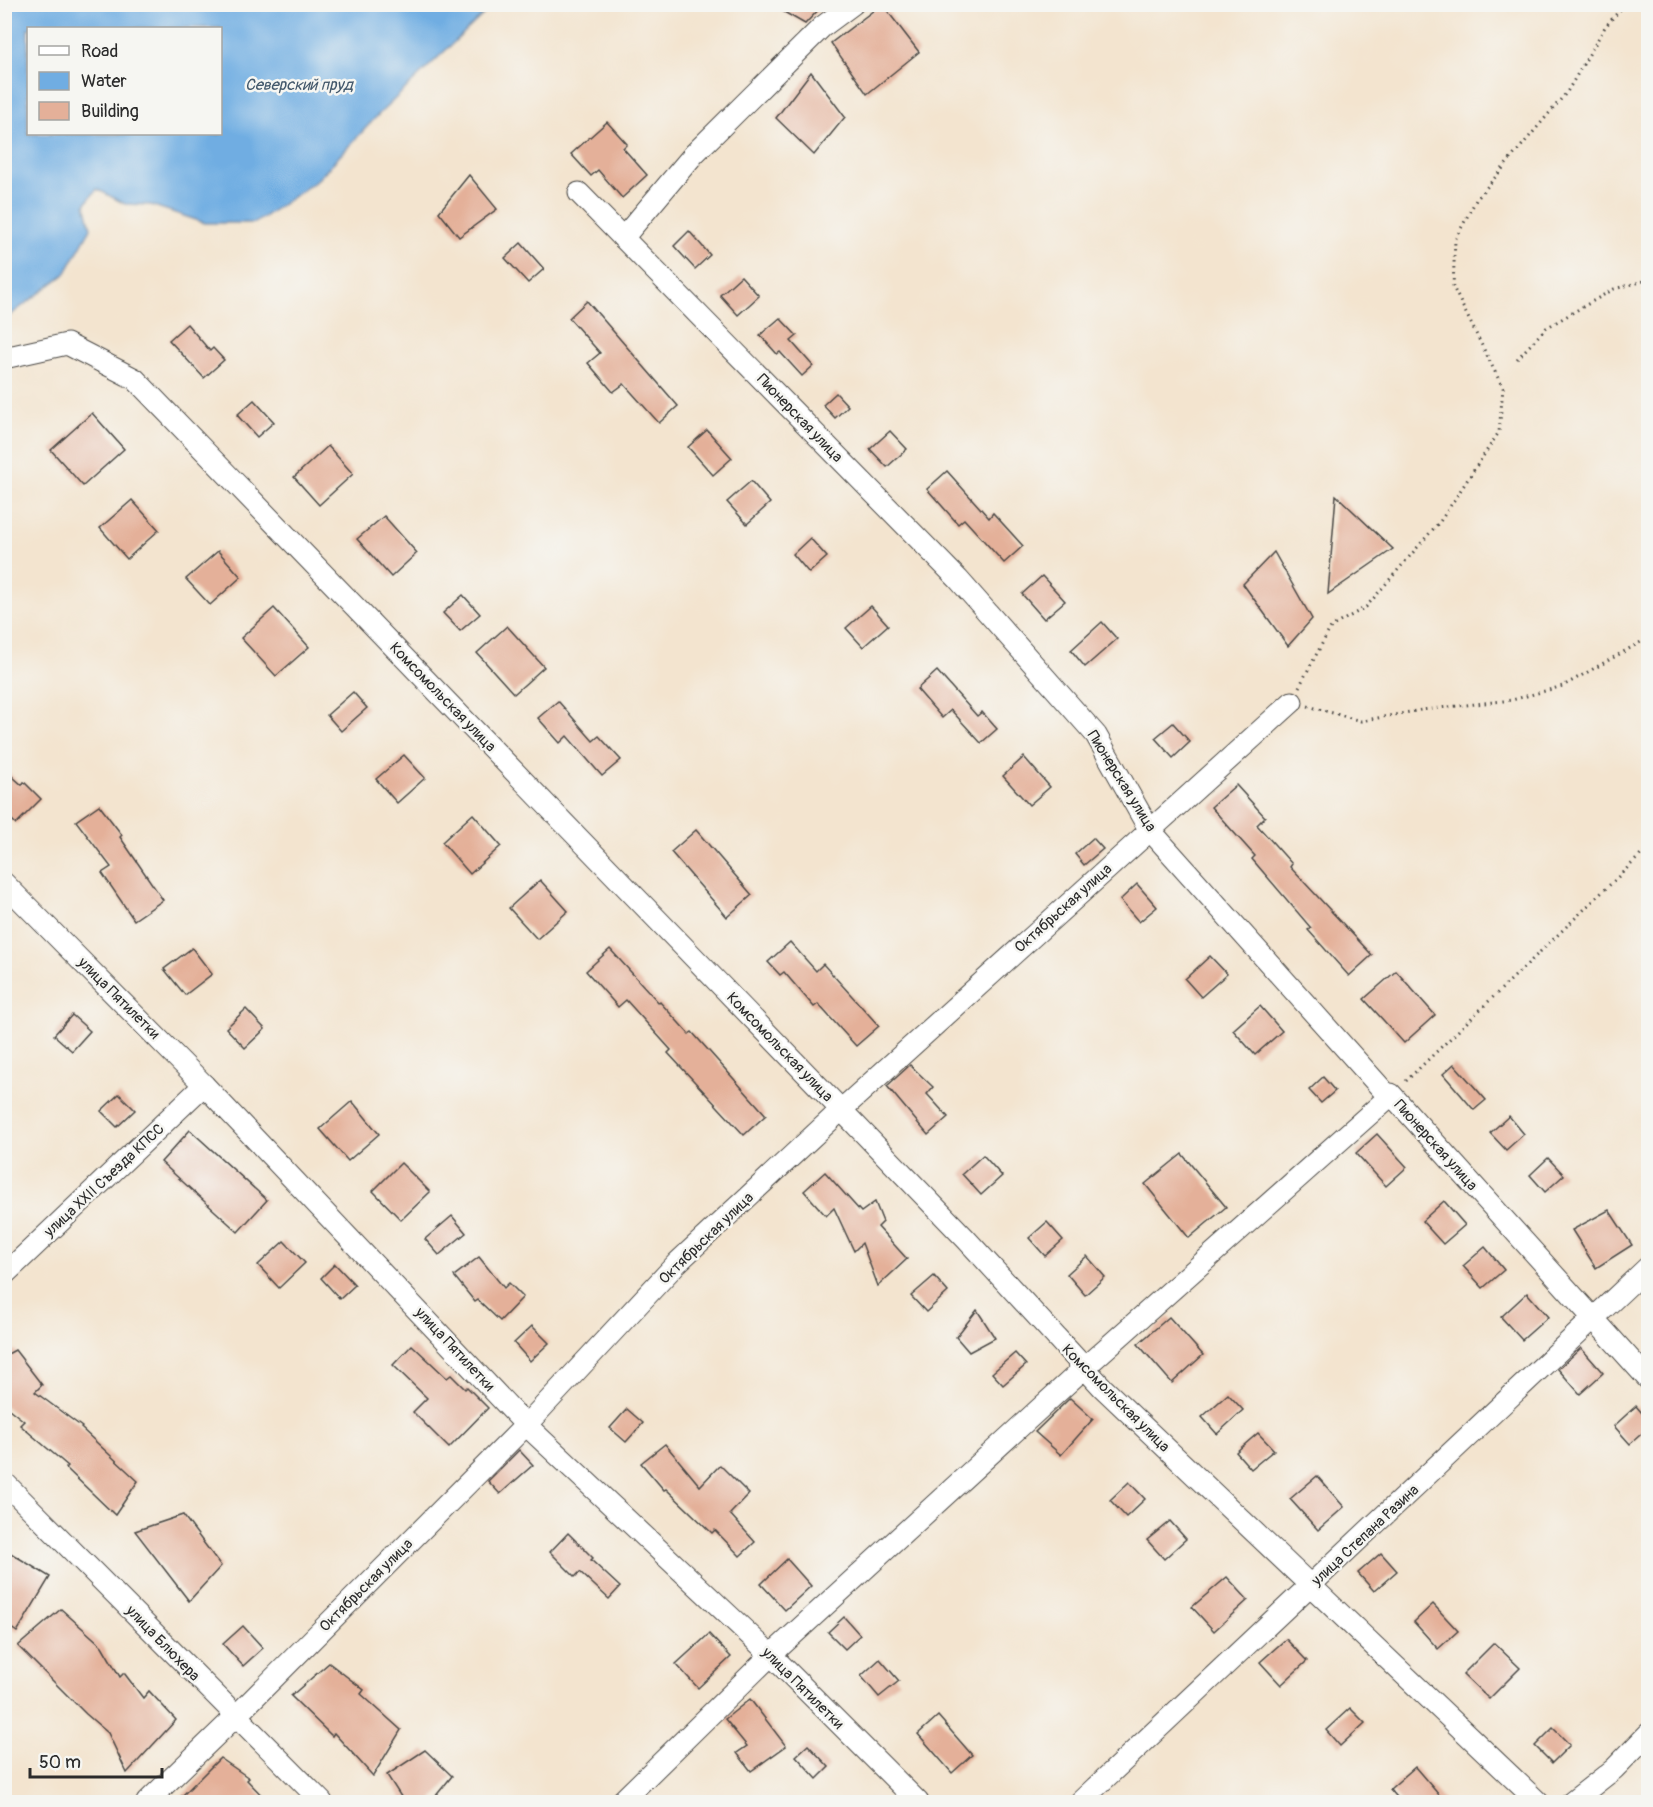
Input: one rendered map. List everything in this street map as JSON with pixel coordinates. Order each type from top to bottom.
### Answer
[{"type":"street","points":[[623,238],[694,154],[822,27],[853,4]]},
{"type":"street","name":"Пионерская улица","points":[[579,193],[958,579],[1096,735],[1149,829],[1648,1379]]},
{"type":"street","name":"Комсомольская улица","points":[[4,358],[67,344],[135,379],[965,1239],[1084,1368],[1538,1803]]},
{"type":"street","name":"Октябрьская улица","points":[[147,1803],[526,1425],[677,1263],[1149,829],[1292,702]]},
{"type":"street","name":"улица Пятилетки","points":[[4,883],[204,1085],[526,1425],[771,1655],[918,1803]]},
{"type":"street","name":"улица XXII Съезда КПСС","points":[[4,1275],[204,1085]]},
{"type":"street","points":[[621,1803],[771,1655],[1084,1368],[1390,1096]]},
{"type":"street","name":"улица Степана Разина","points":[[1080,1803],[1648,1267]]},
{"type":"street","name":"улица Блюхера","points":[[4,1482],[322,1803]]},
{"type":"street","points":[[1572,1803],[1614,1769],[1648,1734]]},
{"type":"path","points":[[1624,4],[1605,27],[1567,92],[1476,200],[1455,240],[1453,287],[1503,388],[1498,432],[1441,520],[1396,573],[1366,607],[1330,627],[1292,702],[1361,721],[1421,710],[1512,700],[1563,686],[1648,638]]},
{"type":"path","points":[[1517,359],[1546,328],[1614,290],[1648,280]]},
{"type":"path","points":[[1390,1096],[1648,848]]},
{"type":"water","name":"Северский пруд","points":[[5,4],[493,4],[379,114],[316,181],[255,223],[205,223],[151,205],[125,204],[97,189],[85,204],[91,228],[65,274],[5,319]]},
{"type":"building","points":[[770,4],[824,4],[805,24]]},
{"type":"building","points":[[882,4],[919,52],[867,94],[831,43]]},
{"type":"building","points":[[811,72],[845,117],[814,155],[776,118]]},
{"type":"building","points":[[607,122],[627,144],[623,148],[647,175],[622,198],[598,170],[591,176],[571,154]]},
{"type":"building","points":[[469,175],[497,209],[459,237],[439,212]]},
{"type":"building","points":[[689,231],[710,255],[695,269],[674,246]]},
{"type":"building","points":[[521,243],[544,269],[528,283],[505,258]]},
{"type":"building","points":[[741,276],[759,296],[738,315],[720,295]]},
{"type":"building","points":[[587,301],[678,406],[659,423],[624,384],[613,392],[588,363],[600,353],[569,318]]},
{"type":"building","points":[[780,318],[797,336],[791,341],[813,366],[802,376],[780,352],[777,354],[760,335]]},
{"type":"building","points":[[187,324],[210,351],[213,348],[224,360],[204,378],[169,340]]},
{"type":"building","points":[[836,393],[848,406],[835,418],[823,405]]},
{"type":"building","points":[[254,400],[274,422],[257,437],[237,415]]},
{"type":"building","points":[[92,413],[124,449],[83,486],[51,450]]},
{"type":"building","points":[[707,430],[732,458],[713,475],[688,447]]},
{"type":"building","points":[[890,431],[907,449],[887,467],[870,449]]},
{"type":"building","points":[[328,446],[353,474],[319,505],[294,477]]},
{"type":"building","points":[[947,471],[989,518],[993,513],[1023,546],[1004,563],[964,519],[958,524],[927,489]]},
{"type":"building","points":[[751,481],[770,503],[747,524],[727,502]]},
{"type":"building","points":[[1336,495],[1393,549],[1328,594]]},
{"type":"building","points":[[132,500],[159,530],[127,559],[100,528]]},
{"type":"building","points":[[384,516],[417,553],[391,577],[357,539]]},
{"type":"building","points":[[810,538],[827,557],[809,573],[793,554]]},
{"type":"building","points":[[218,551],[241,577],[210,605],[186,579]]},
{"type":"building","points":[[1274,552],[1312,619],[1288,646],[1243,584]]},
{"type":"building","points":[[1042,576],[1065,601],[1044,619],[1022,594]]},
{"type":"building","points":[[463,595],[480,614],[460,631],[443,613]]},
{"type":"building","points":[[871,606],[888,625],[863,647],[846,628]]},
{"type":"building","points":[[274,608],[309,647],[276,676],[241,638]]},
{"type":"building","points":[[1102,622],[1117,639],[1085,667],[1071,650]]},
{"type":"building","points":[[507,626],[544,667],[514,694],[477,653]]},
{"type":"building","points":[[937,671],[977,716],[982,712],[997,729],[981,743],[951,710],[942,718],[917,689]]},
{"type":"building","points":[[353,692],[367,708],[341,731],[327,715]]},
{"type":"building","points":[[558,701],[593,741],[599,736],[621,760],[602,776],[567,736],[560,743],[538,718]]},
{"type":"building","points":[[1173,723],[1190,742],[1173,758],[1155,738]]},
{"type":"building","points":[[404,755],[425,778],[397,803],[376,779]]},
{"type":"building","points":[[1024,757],[1050,787],[1029,805],[1003,776]]},
{"type":"building","points":[[4,769],[22,785],[24,782],[41,799],[16,824],[4,812]]},
{"type":"building","points":[[1236,785],[1265,817],[1257,825],[1292,864],[1290,867],[1372,955],[1349,976],[1308,930],[1311,928],[1252,859],[1255,856],[1211,807]]},
{"type":"building","points":[[99,805],[122,835],[120,837],[163,900],[134,920],[102,873],[111,867],[76,821]]},
{"type":"building","points":[[473,814],[501,846],[470,874],[442,842]]},
{"type":"building","points":[[696,830],[752,895],[727,917],[671,852]]},
{"type":"building","points":[[1093,838],[1103,849],[1084,865],[1075,854]]},
{"type":"building","points":[[540,880],[568,911],[537,939],[509,908]]},
{"type":"building","points":[[1137,884],[1157,907],[1139,922],[1120,900]]},
{"type":"building","points":[[790,942],[816,971],[823,964],[879,1026],[856,1046],[818,1004],[814,1007],[784,972],[780,975],[768,962]]},
{"type":"building","points":[[192,948],[212,974],[185,995],[164,969]]},
{"type":"building","points":[[610,949],[689,1034],[692,1032],[766,1115],[744,1135],[668,1053],[671,1050],[626,1000],[618,1007],[586,971]]},
{"type":"building","points":[[1210,956],[1227,974],[1201,997],[1185,979]]},
{"type":"building","points":[[1396,971],[1435,1015],[1404,1043],[1364,999]]},
{"type":"building","points":[[1260,1006],[1282,1031],[1255,1055],[1233,1030]]},
{"type":"building","points":[[246,1009],[265,1029],[245,1048],[226,1028]]},
{"type":"building","points":[[72,1015],[90,1031],[72,1051],[54,1035]]},
{"type":"building","points":[[1454,1064],[1486,1100],[1474,1110],[1443,1074]]},
{"type":"building","points":[[910,1065],[933,1087],[927,1094],[948,1117],[928,1135],[887,1086]]},
{"type":"building","points":[[1323,1077],[1335,1091],[1321,1103],[1309,1090]]},
{"type":"building","points":[[119,1094],[135,1110],[117,1127],[101,1111]]},
{"type":"building","points":[[352,1101],[379,1134],[348,1161],[320,1129]]},
{"type":"building","points":[[1509,1116],[1524,1134],[1506,1150],[1490,1133]]},
{"type":"building","points":[[190,1130],[267,1200],[238,1232],[161,1162]]},
{"type":"building","points":[[1377,1134],[1407,1167],[1386,1186],[1356,1153]]},
{"type":"building","points":[[1182,1154],[1226,1207],[1189,1238],[1145,1184]]},
{"type":"building","points":[[983,1155],[1002,1176],[981,1195],[962,1174]]},
{"type":"building","points":[[1548,1158],[1564,1175],[1545,1192],[1530,1175]]},
{"type":"building","points":[[401,1163],[430,1192],[401,1220],[373,1191]]},
{"type":"building","points":[[825,1172],[861,1212],[875,1202],[883,1222],[878,1227],[907,1259],[878,1286],[862,1243],[854,1251],[834,1208],[826,1216],[804,1191]]},
{"type":"building","points":[[1444,1201],[1465,1225],[1443,1244],[1422,1221]]},
{"type":"building","points":[[1609,1210],[1632,1245],[1596,1268],[1572,1230]]},
{"type":"building","points":[[452,1216],[466,1233],[439,1255],[425,1239]]},
{"type":"building","points":[[1047,1222],[1063,1240],[1045,1256],[1029,1238]]},
{"type":"building","points":[[284,1241],[305,1263],[279,1288],[258,1265]]},
{"type":"building","points":[[1485,1247],[1504,1270],[1483,1288],[1463,1266]]},
{"type":"building","points":[[1087,1256],[1105,1277],[1085,1295],[1067,1274]]},
{"type":"building","points":[[479,1257],[504,1288],[509,1283],[523,1297],[500,1321],[478,1300],[475,1302],[454,1276]]},
{"type":"building","points":[[335,1264],[355,1285],[340,1299],[321,1278]]},
{"type":"building","points":[[934,1276],[948,1292],[926,1312],[911,1296]]},
{"type":"building","points":[[1527,1293],[1548,1317],[1522,1340],[1501,1317]]},
{"type":"building","points":[[977,1310],[995,1338],[969,1352],[956,1337]]},
{"type":"building","points":[[1169,1317],[1203,1355],[1172,1383],[1138,1344]]},
{"type":"building","points":[[532,1326],[549,1343],[530,1361],[514,1343]]},
{"type":"building","points":[[412,1345],[447,1378],[451,1375],[488,1408],[449,1448],[413,1412],[427,1398],[393,1365]]},
{"type":"building","points":[[1581,1348],[1603,1373],[1580,1394],[1558,1369]]},
{"type":"building","points":[[15,1350],[42,1385],[35,1392],[82,1427],[138,1481],[115,1515],[66,1468],[68,1466],[20,1425],[24,1421],[4,1405],[4,1356]]},
{"type":"building","points":[[1015,1353],[1026,1365],[1003,1385],[992,1373]]},
{"type":"building","points":[[1228,1394],[1243,1410],[1217,1434],[1202,1417]]},
{"type":"building","points":[[1070,1398],[1093,1419],[1061,1455],[1035,1432]]},
{"type":"building","points":[[1636,1406],[1648,1420],[1648,1428],[1630,1444],[1614,1426]]},
{"type":"building","points":[[627,1409],[643,1423],[626,1442],[610,1428]]},
{"type":"building","points":[[1258,1433],[1274,1450],[1251,1469],[1236,1452]]},
{"type":"building","points":[[665,1444],[700,1486],[720,1465],[749,1494],[730,1514],[755,1542],[740,1556],[715,1530],[712,1533],[666,1489],[664,1490],[641,1463]]},
{"type":"building","points":[[519,1450],[533,1465],[500,1494],[488,1481]]},
{"type":"building","points":[[1317,1476],[1344,1507],[1318,1530],[1290,1499]]},
{"type":"building","points":[[1129,1482],[1145,1499],[1126,1517],[1110,1500]]},
{"type":"building","points":[[183,1515],[221,1566],[189,1601],[135,1531]]},
{"type":"building","points":[[1170,1521],[1186,1539],[1164,1559],[1147,1540]]},
{"type":"building","points":[[568,1533],[593,1558],[591,1560],[620,1587],[609,1599],[580,1572],[575,1577],[550,1552]]},
{"type":"building","points":[[4,1549],[50,1577],[17,1632],[4,1623]]},
{"type":"building","points":[[1381,1553],[1397,1571],[1374,1591],[1358,1573]]},
{"type":"building","points":[[787,1559],[811,1586],[785,1610],[761,1584]]},
{"type":"building","points":[[1227,1577],[1248,1600],[1214,1631],[1192,1607]]},
{"type":"building","points":[[1433,1604],[1458,1631],[1438,1649],[1414,1622]]},
{"type":"building","points":[[61,1609],[102,1646],[120,1677],[124,1673],[143,1698],[149,1691],[176,1720],[127,1773],[108,1733],[18,1646]]},
{"type":"building","points":[[844,1617],[860,1635],[845,1649],[828,1632]]},
{"type":"building","points":[[243,1626],[263,1648],[243,1666],[223,1644]]},
{"type":"building","points":[[709,1634],[731,1657],[698,1688],[676,1664]]},
{"type":"building","points":[[1286,1639],[1307,1661],[1281,1685],[1260,1662]]},
{"type":"building","points":[[1494,1643],[1520,1668],[1489,1699],[1463,1674]]},
{"type":"building","points":[[880,1659],[899,1681],[879,1697],[861,1676]]},
{"type":"building","points":[[329,1663],[364,1690],[361,1694],[401,1730],[373,1776],[334,1733],[332,1736],[291,1696]]},
{"type":"building","points":[[750,1699],[786,1746],[751,1771],[737,1753],[747,1746],[725,1719]]},
{"type":"building","points":[[1350,1708],[1365,1723],[1340,1746],[1326,1730]]},
{"type":"building","points":[[938,1716],[972,1755],[952,1773],[918,1734]]},
{"type":"building","points":[[1553,1728],[1570,1745],[1552,1763],[1535,1746]]},
{"type":"building","points":[[808,1745],[829,1767],[817,1779],[796,1756]]},
{"type":"building","points":[[425,1750],[452,1776],[430,1803],[405,1803],[387,1775]]},
{"type":"building","points":[[220,1758],[249,1778],[247,1780],[269,1803],[175,1803]]},
{"type":"building","points":[[1415,1767],[1446,1803],[1402,1803],[1390,1789]]}]
